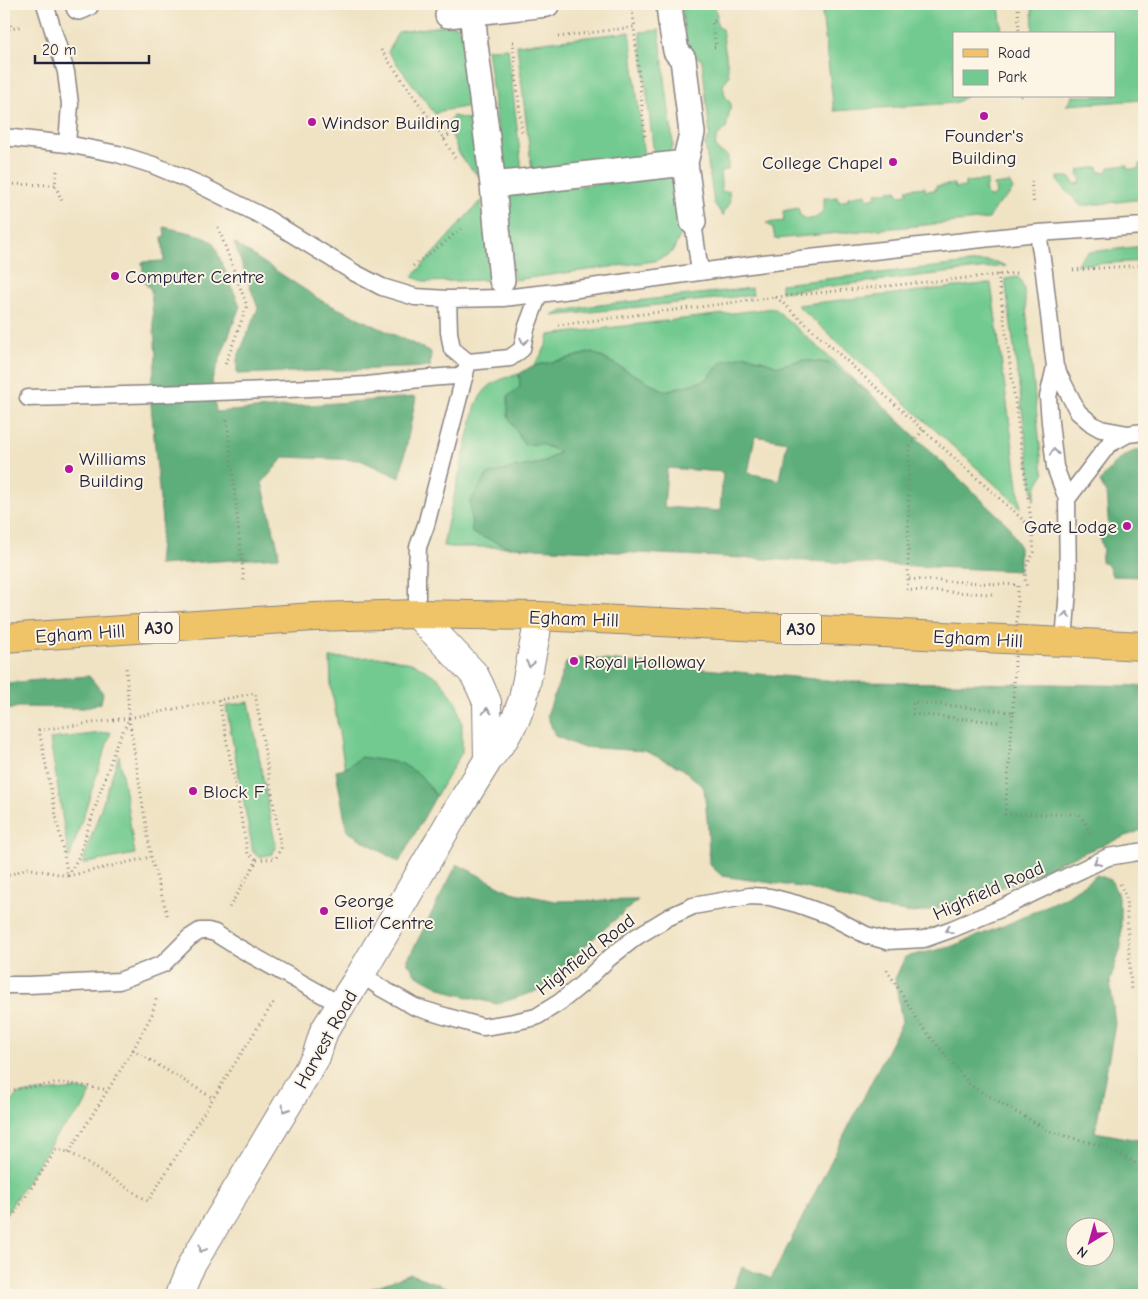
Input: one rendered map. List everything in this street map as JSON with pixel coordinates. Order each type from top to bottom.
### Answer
[{"type":"main road","name":"Egham Hill","points":[[4,638],[314,617],[417,614],[538,616],[1144,646]]},
{"type":"street","points":[[448,15],[473,8],[547,4]]},
{"type":"street","points":[[669,4],[670,23],[676,51],[683,59],[692,134],[685,163],[693,222]]},
{"type":"street","points":[[473,8],[477,62],[493,185],[502,289]]},
{"type":"street","points":[[493,185],[685,163]]},
{"type":"street","points":[[417,614],[474,674],[480,686],[487,702],[488,760]]},
{"type":"street","name":"Harvest Road","points":[[180,1293],[192,1264],[316,1057],[324,1031],[361,974],[454,815],[516,718],[523,700],[538,616]]},
{"type":"lane","points":[[45,4],[66,72],[70,104],[66,144]]},
{"type":"lane","points":[[4,137],[66,144],[118,154],[153,165],[196,183],[266,218],[354,273],[382,287],[415,297],[448,298],[502,289],[539,294],[764,263],[1038,233],[1144,226]]},
{"type":"lane","points":[[693,222],[700,272]]},
{"type":"lane","points":[[1038,233],[1054,366],[1048,397],[1050,422],[1055,467],[1067,499],[1068,589],[1064,642]]},
{"type":"lane","points":[[28,398],[224,392],[358,385],[441,376],[510,358],[522,349],[526,329],[539,294]]},
{"type":"lane","points":[[448,298],[449,332],[452,349],[467,369]]},
{"type":"lane","points":[[1054,366],[1078,412],[1092,424],[1101,429],[1128,434],[1144,432]]},
{"type":"lane","points":[[417,614],[418,547],[426,525],[467,369]]},
{"type":"lane","points":[[1067,499],[1108,444],[1128,434]]},
{"type":"lane","name":"Highfield Road","points":[[361,974],[381,988],[415,1006],[483,1027],[536,1017],[560,1002],[636,937],[669,917],[693,906],[750,896],[770,897],[828,915],[866,935],[887,942],[924,939],[1000,909],[1108,857],[1144,851]]},
{"type":"lane","points":[[4,985],[119,981],[163,964],[189,938],[200,931],[208,930],[215,932],[341,1005]]},
{"type":"path","points":[[631,4],[648,166]]},
{"type":"path","points":[[1018,4],[1019,32]]},
{"type":"path","points":[[4,6],[12,29]]},
{"type":"path","points":[[550,38],[634,27]]},
{"type":"path","points":[[522,41],[513,42],[527,181]]},
{"type":"path","points":[[381,50],[458,162]]},
{"type":"path","points":[[56,179],[55,185],[62,201]]},
{"type":"path","points":[[4,184],[55,185]]},
{"type":"path","points":[[216,220],[247,306],[222,373]]},
{"type":"path","points":[[391,290],[402,274],[448,240],[469,220]]},
{"type":"path","points":[[551,326],[776,297],[998,274],[1144,265]]},
{"type":"path","points":[[998,274],[1032,528],[1034,552],[1026,567],[1025,579],[1027,588]]},
{"type":"path","points":[[776,297],[1032,528]]},
{"type":"path","points":[[227,418],[244,582]]},
{"type":"path","points":[[923,430],[909,448],[907,590],[992,594]]},
{"type":"path","points":[[908,579],[1018,584],[1013,712],[1005,814],[1079,814]]},
{"type":"path","points":[[126,666],[129,718],[151,857],[176,951]]},
{"type":"path","points":[[68,876],[40,730],[129,718],[255,693],[281,848],[276,858],[257,860],[248,854],[220,700]]},
{"type":"path","points":[[998,722],[913,714],[913,702],[1013,712]]},
{"type":"path","points":[[68,876],[78,856],[116,745],[129,718]]},
{"type":"path","points":[[4,877],[27,868],[68,876],[151,857]]},
{"type":"path","points":[[1108,857],[1126,897],[1131,990]]},
{"type":"path","points":[[215,932],[257,860]]},
{"type":"path","points":[[866,935],[920,1024],[970,1085],[1050,1131],[1108,1148],[1144,1168]]},
{"type":"path","points":[[69,1152],[133,1050],[152,1014],[157,996],[151,969]]},
{"type":"path","points":[[4,1230],[56,1150],[69,1152],[148,1201],[290,976]]},
{"type":"path","points":[[133,1050],[213,1098]]},
{"type":"path","points":[[4,1091],[59,1083],[108,1090]]},
{"type":"green space","points":[[714,4],[717,15],[716,21],[722,29],[729,76],[723,85],[725,96],[731,104],[726,129],[716,139],[717,149],[728,156],[728,169],[720,172],[722,192],[729,191],[730,203],[723,216],[714,203],[705,144],[710,136],[702,60],[687,51],[681,6]]},
{"type":"green space","points":[[821,4],[999,4],[1002,32],[953,32],[953,98],[964,98],[955,103],[834,111]]},
{"type":"green space","points":[[1032,4],[1144,4],[1144,100],[1066,105],[1071,98],[1116,98],[1116,32],[1033,32]]},
{"type":"green space","points":[[456,25],[464,35],[471,106],[441,111],[435,114],[388,52],[398,32]]},
{"type":"green space","points":[[659,30],[673,147],[668,153],[654,156],[640,32]]},
{"type":"green space","points":[[630,32],[644,158],[532,171],[517,45]]},
{"type":"green space","points":[[508,48],[522,171],[509,172],[503,168],[487,49]]},
{"type":"green space","points":[[453,116],[472,120],[480,176],[460,156],[451,133],[443,130]]},
{"type":"green space","points":[[1144,163],[1144,199],[1081,206],[1058,182],[1058,177],[1069,177],[1075,184],[1080,183],[1079,170],[1098,167],[1099,172],[1108,171],[1109,167],[1127,165],[1127,169],[1138,169],[1139,164]]},
{"type":"green space","points":[[670,174],[675,177],[682,223],[681,234],[673,251],[667,256],[654,261],[514,280],[505,202],[507,196]]},
{"type":"green space","points":[[987,180],[985,188],[987,195],[990,197],[996,193],[994,185],[1010,183],[1013,189],[995,207],[989,219],[775,239],[773,228],[766,223],[784,221],[783,211],[798,208],[800,215],[806,219],[815,218],[821,214],[824,207],[824,198],[837,197],[839,202],[848,200],[848,197],[866,194],[867,199],[876,197],[876,193],[897,190],[898,195],[907,194],[907,189],[925,187],[925,191],[936,190],[936,186],[954,184],[955,188],[965,187],[965,182]]},
{"type":"green space","points":[[481,200],[490,280],[426,282],[412,277]]},
{"type":"green space","points":[[164,227],[200,235],[213,242],[240,306],[212,380],[216,412],[416,397],[400,478],[360,460],[284,457],[262,483],[279,557],[158,565],[162,521],[150,394],[156,357],[151,290],[144,282],[142,262],[164,261],[162,237],[165,237]]},
{"type":"green space","points":[[234,243],[322,301],[431,352],[430,367],[237,374],[237,359],[258,308]]},
{"type":"green space","points":[[1144,246],[1144,261],[1076,265],[1088,252]]},
{"type":"green space","points":[[987,261],[1006,266],[781,292],[781,284]]},
{"type":"green space","points":[[1018,277],[1024,289],[1044,474],[1037,487],[1034,501],[1005,279]]},
{"type":"green space","points":[[991,283],[1021,508],[797,305]]},
{"type":"green space","points":[[752,288],[753,295],[552,316],[563,311],[591,306]]},
{"type":"green space","points":[[774,308],[875,398],[829,363],[802,360],[778,366],[747,355],[722,362],[706,380],[665,391],[592,352],[533,366],[547,344],[549,335]]},
{"type":"green space","points":[[592,352],[665,391],[706,380],[722,362],[746,355],[778,366],[802,360],[829,363],[875,398],[1008,525],[1019,546],[1019,571],[510,547],[472,533],[470,502],[487,475],[542,463],[560,452],[541,444],[524,445],[508,416],[508,396],[520,387],[519,374],[532,366]],"holes":[[[755,436],[787,442],[780,480],[748,473]],[[667,468],[723,472],[720,511],[664,507]]]},
{"type":"green space","points":[[519,374],[520,387],[541,444],[560,452],[542,463],[487,475],[472,533],[510,547],[443,546],[476,404],[484,391],[493,383]]},
{"type":"green space","points":[[1144,449],[1144,577],[1112,576],[1109,567],[1101,561],[1103,550],[1100,539],[1109,529],[1106,493],[1100,482],[1109,470],[1124,456]]},
{"type":"green space","points":[[385,657],[415,664],[438,678],[456,701],[462,724],[462,752],[436,796],[431,788],[361,757],[345,769],[331,686],[330,658]]},
{"type":"green space","points":[[582,658],[848,682],[1144,686],[1144,829],[1060,862],[1029,878],[934,910],[914,913],[877,908],[807,888],[722,876],[709,864],[704,788],[683,769],[645,751],[581,747],[555,736],[547,715],[566,663]]},
{"type":"green space","points":[[89,676],[103,693],[101,703],[84,708],[18,707],[4,711],[4,683]]},
{"type":"green space","points":[[249,702],[276,848],[272,854],[259,857],[253,852],[226,706]]},
{"type":"green space","points":[[111,732],[69,859],[50,739]]},
{"type":"green space","points":[[119,755],[135,854],[82,864]]},
{"type":"green space","points":[[361,757],[401,763],[420,775],[436,796],[399,862],[347,831],[336,771],[345,769]]},
{"type":"green space","points":[[457,864],[511,892],[555,901],[638,900],[575,955],[558,980],[534,992],[497,1004],[451,993],[415,974],[407,961]]},
{"type":"green space","points":[[1097,875],[1111,880],[1117,893],[1121,913],[1121,947],[1110,981],[1115,1024],[1095,1132],[1144,1141],[1144,1295],[731,1295],[742,1267],[771,1279],[902,1022],[895,979],[905,957],[950,947],[1008,924],[1069,895]]},
{"type":"green space","points":[[78,1089],[91,1092],[81,1111],[58,1133],[4,1217],[4,1113],[18,1094]]},
{"type":"green space","points":[[411,1274],[467,1295],[367,1295],[372,1288]]},
{"type":"place","name":"Founder's Building","points":[[984,116]]},
{"type":"place","name":"Windsor Building","points":[[312,122]]},
{"type":"place","name":"College Chapel","points":[[893,162]]},
{"type":"place","name":"Computer Centre","points":[[115,276]]},
{"type":"place","name":"Williams Building","points":[[69,469]]},
{"type":"place","name":"Gate Lodge","points":[[1127,526]]},
{"type":"place","name":"Royal Holloway","points":[[574,661]]},
{"type":"place","name":"Block F","points":[[193,791]]},
{"type":"place","name":"George Elliot Centre","points":[[324,911]]}]
